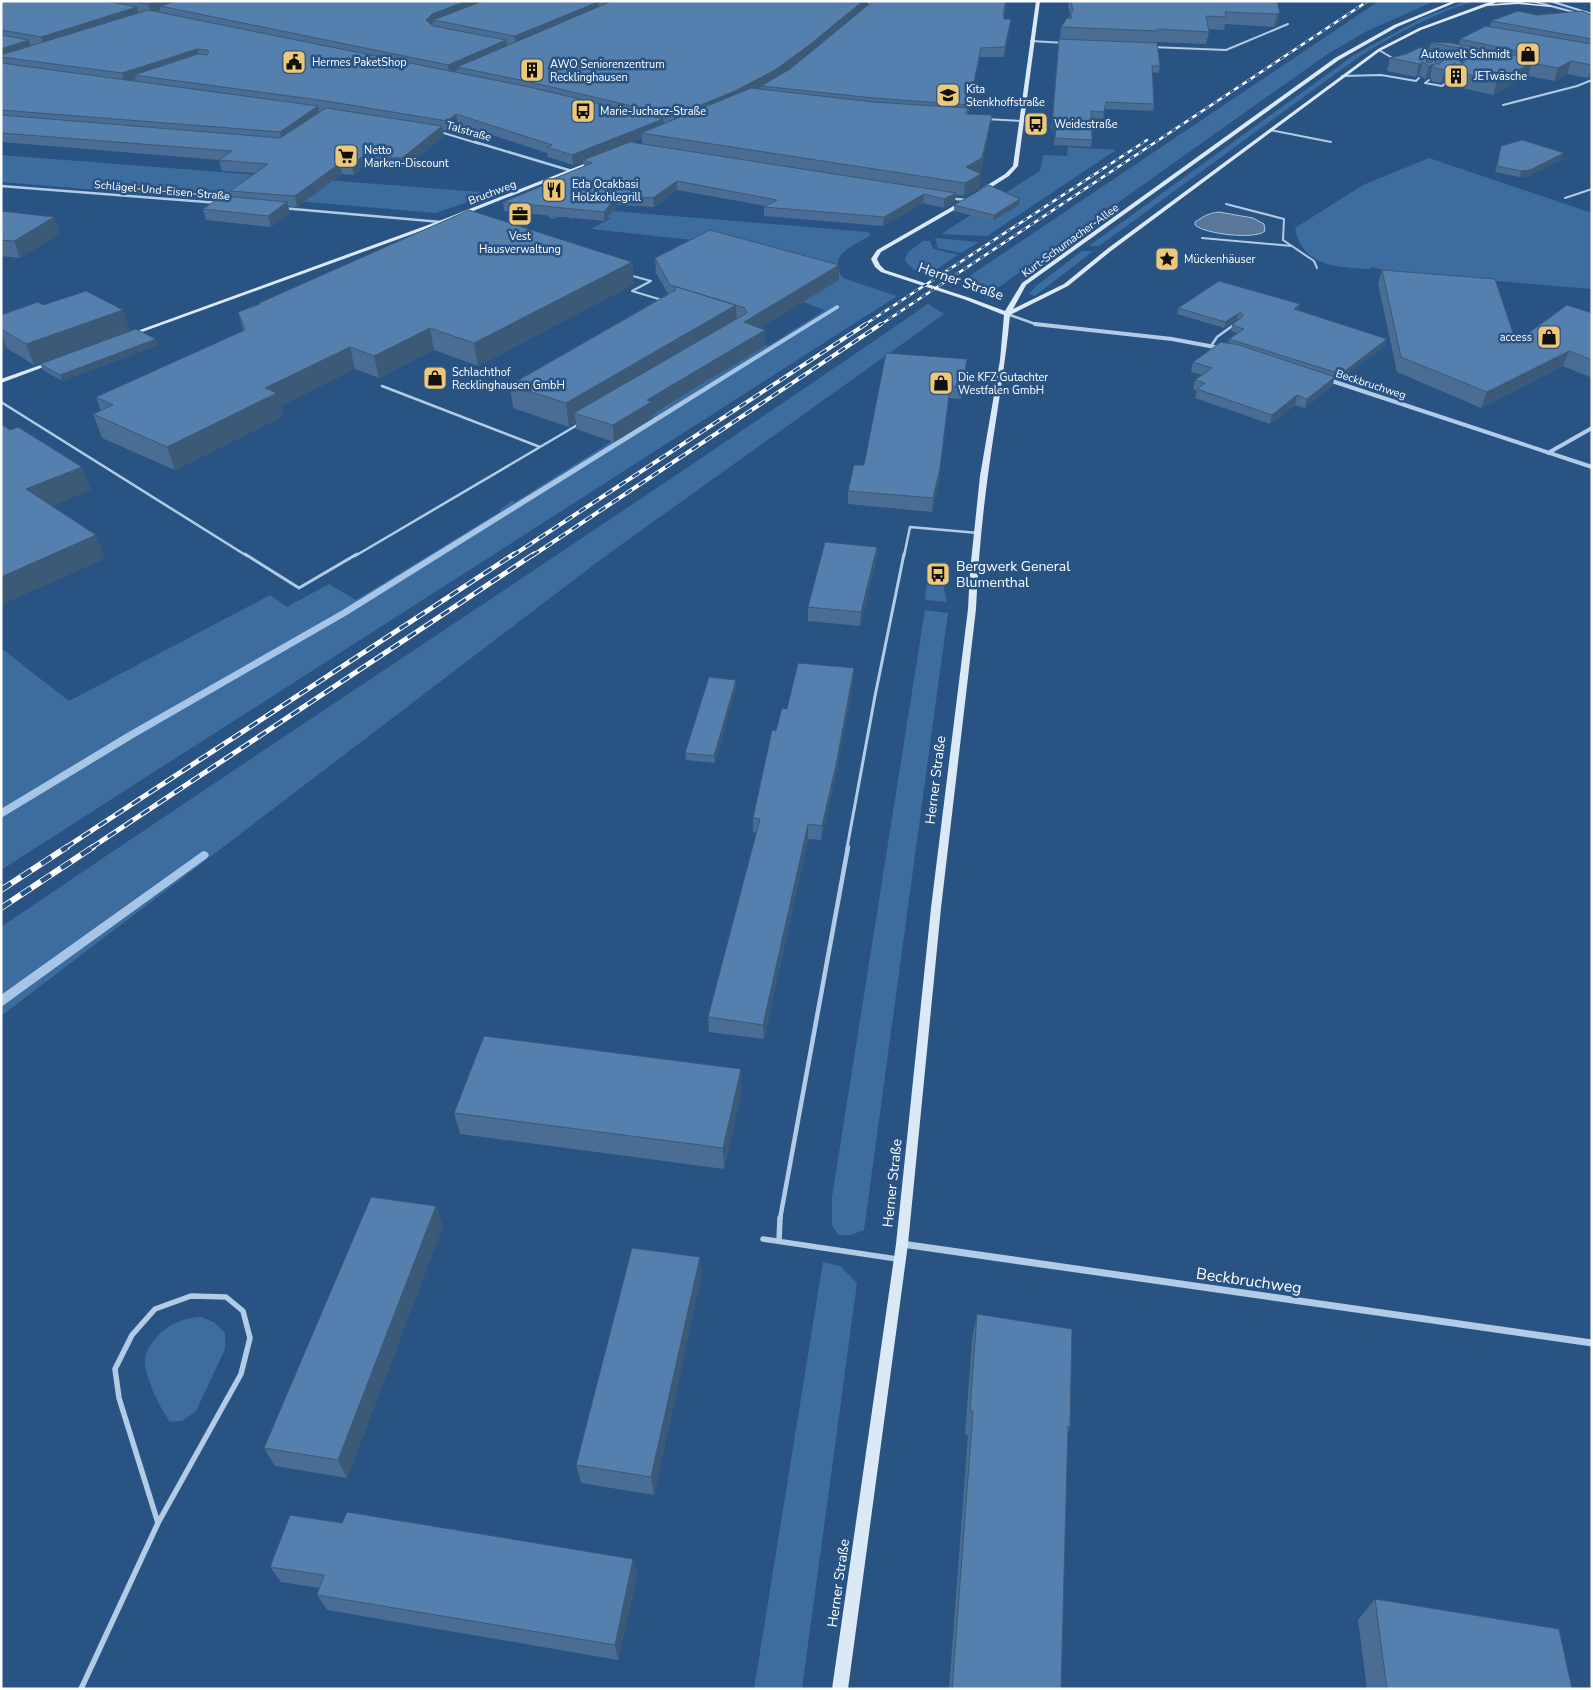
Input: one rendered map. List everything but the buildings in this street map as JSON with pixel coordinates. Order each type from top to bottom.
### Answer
[{"type":"main road","name":"Herner Straße","points":[[840,1689],[902,1244],[936,908],[972,609],[978,533],[1007,314],[883,271],[877,266],[874,259],[879,251],[1007,175],[1015,166],[1038,1]]},
{"type":"main road","name":"Kurt-Schumacher-Allee","points":[[1007,314],[1024,284],[1337,59],[1384,31],[1436,8],[1457,1]]},
{"type":"main road","points":[[1007,314],[1066,285],[1379,50],[1420,29],[1496,1]]},
{"type":"main road","points":[[872,7],[878,2]]},
{"type":"main road","points":[[1480,6],[1518,3],[1550,4]]},
{"type":"main road","name":"Bruchweg","points":[[123,337],[444,221],[605,158]]},
{"type":"main road","points":[[1,381],[57,361]]},
{"type":"street","points":[[851,1],[878,2]]},
{"type":"street","points":[[1532,1],[1592,16]]},
{"type":"street","points":[[1550,4],[1592,16]]},
{"type":"street","points":[[1031,41],[1070,43]]},
{"type":"street","points":[[1148,47],[1226,50]]},
{"type":"street","points":[[981,119],[1021,122]]},
{"type":"street","name":"Talstraße","points":[[428,130],[485,144],[572,171]]},
{"type":"street","points":[[1270,130],[1331,142]]},
{"type":"street","name":"Schlägel-Und-Eisen-Straße","points":[[1,186],[220,203]]},
{"type":"street","points":[[946,198],[966,200]]},
{"type":"street","points":[[278,208],[444,221]]},
{"type":"street","points":[[1007,314],[1041,326],[1172,339],[1229,350]]},
{"type":"street","name":"Beckbruchweg","points":[[1327,380],[1592,467]]},
{"type":"street","points":[[1548,453],[1592,428]]},
{"type":"street","name":"Beckbruchweg","points":[[902,1244],[1592,1343]]},
{"type":"lane","points":[[1226,50],[1288,24]]},
{"type":"lane","points":[[1379,50],[1398,62]]},
{"type":"lane","points":[[1381,75],[1384,72]]},
{"type":"lane","points":[[1394,77],[1397,74]]},
{"type":"lane","points":[[1342,76],[1381,75],[1416,81],[1419,78]]},
{"type":"lane","points":[[1429,80],[1425,83],[1442,86],[1451,79]]},
{"type":"lane","points":[[1503,105],[1577,86],[1592,80]]},
{"type":"lane","points":[[1565,198],[1592,189]]},
{"type":"lane","points":[[1226,204],[1284,219],[1283,240],[1314,262],[1317,268]]},
{"type":"lane","points":[[444,221],[456,223]]},
{"type":"lane","points":[[1202,238],[1292,246]]},
{"type":"lane","points":[[623,273],[651,281],[632,291],[670,303]]},
{"type":"lane","points":[[1211,346],[1217,337],[1239,321]]},
{"type":"lane","points":[[382,386],[540,447]]},
{"type":"lane","points":[[1,402],[299,588],[583,422]]},
{"type":"lane","points":[[779,1240],[780,1220],[870,725],[910,527],[978,533]]},
{"type":"lane","points":[[763,1239],[900,1260]]},
{"type":"lane","points":[[80,1689],[158,1523],[241,1374],[250,1338],[243,1311],[226,1297],[192,1296],[155,1309],[132,1335],[115,1370],[119,1398],[158,1523]]},
{"type":"shaded area","points":[[1379,1],[1435,1],[1367,31],[1326,55],[999,287],[987,287],[965,279]]},
{"type":"shaded area","points":[[1475,1],[1416,25],[1360,56],[1099,246],[1089,246],[1354,55],[1422,18],[1464,2]]},
{"type":"shaded area","points":[[1068,147],[1116,150],[987,236],[941,234],[1040,171],[1043,155],[1067,156]]},
{"type":"shaded area","points":[[1,155],[493,193],[436,213],[249,197],[233,201],[1,182]]},
{"type":"shaded area","points":[[1429,158],[1592,213],[1592,289],[1388,272],[1373,267],[1368,269],[1344,267],[1322,262],[1313,258],[1305,251],[1299,241],[1295,228],[1363,185]]},
{"type":"shaded area","points":[[528,204],[868,232],[871,235],[850,247],[840,257],[838,270],[843,278],[897,296],[1,870],[1,648],[69,701],[270,595],[287,607],[329,584],[356,600],[501,511],[499,510],[512,501],[515,502],[612,441],[614,442],[721,370],[724,371],[766,345],[768,346],[825,310],[803,302],[701,241],[591,229],[611,218],[578,216],[571,219],[566,215],[552,219]]},
{"type":"shaded area","points":[[1219,212],[1253,218],[1264,224],[1265,231],[1252,235],[1230,235],[1208,231],[1195,225],[1195,222],[1204,216]]},
{"type":"shaded area","points":[[935,238],[979,242],[961,253],[938,248]]},
{"type":"shaded area","points":[[923,241],[930,241],[933,249],[958,255],[928,275],[921,273],[912,268],[905,259],[908,252]]},
{"type":"shaded area","points":[[1082,251],[1093,251],[1035,296],[1029,294],[1036,286]]},
{"type":"shaded area","points":[[928,304],[944,314],[608,554],[1,1016],[1,927]]},
{"type":"shaded area","points":[[928,575],[941,576],[947,602],[925,600]]},
{"type":"shaded area","points":[[925,610],[948,613],[864,1230],[851,1235],[838,1235],[832,1225],[832,1197]]},
{"type":"shaded area","points":[[823,1262],[840,1266],[857,1283],[802,1689],[754,1689]]},
{"type":"shaded area","points":[[202,1317],[215,1323],[225,1333],[225,1349],[196,1411],[182,1421],[170,1422],[150,1384],[145,1361],[146,1353],[162,1331],[168,1327],[180,1321]]},
{"type":"waterway","points":[[1,814],[131,735],[344,613],[837,307]]},
{"type":"waterway","points":[[1,1002],[203,855]]},
{"type":"railway","points":[[880,325],[1368,1]]},
{"type":"railway","points":[[864,325],[1147,140]]},
{"type":"railway","points":[[512,556],[866,324]]},
{"type":"railway","points":[[532,556],[881,324]]},
{"type":"railway","points":[[65,848],[514,554]]},
{"type":"railway","points":[[91,848],[534,554]]},
{"type":"railway","points":[[1,890],[67,847]]},
{"type":"railway","points":[[1,908],[93,847]]},
{"type":"place","name":"Autowelt Schmidt","points":[[1528,54]]},
{"type":"place","name":"Hermes PaketShop","points":[[294,62]]},
{"type":"place","name":"AWO Seniorenzentrum Recklinghausen","points":[[532,70]]},
{"type":"place","name":"JETwäsche","points":[[1456,76]]},
{"type":"place","name":"Kita Stenkhoffstraße","points":[[948,95]]},
{"type":"place","name":"Marie-Juchacz-Straße","points":[[583,111]]},
{"type":"place","name":"Weidestraße","points":[[1036,124]]},
{"type":"place","name":"Netto Marken-Discount","points":[[346,156]]},
{"type":"place","name":"Eda Ocakbasi Holzkohlegrill","points":[[554,190]]},
{"type":"place","name":"Vest Hausverwaltung","points":[[520,214]]},
{"type":"place","name":"Mückenhäuser","points":[[1167,259]]},
{"type":"place","name":"access","points":[[1549,337]]},
{"type":"place","name":"Schlachthof Recklinghausen GmbH","points":[[435,378]]},
{"type":"place","name":"Die KFZ Gutachter Westfalen GmbH","points":[[941,383]]},
{"type":"place","name":"Bergwerk General Blumenthal","points":[[938,574]]}]
